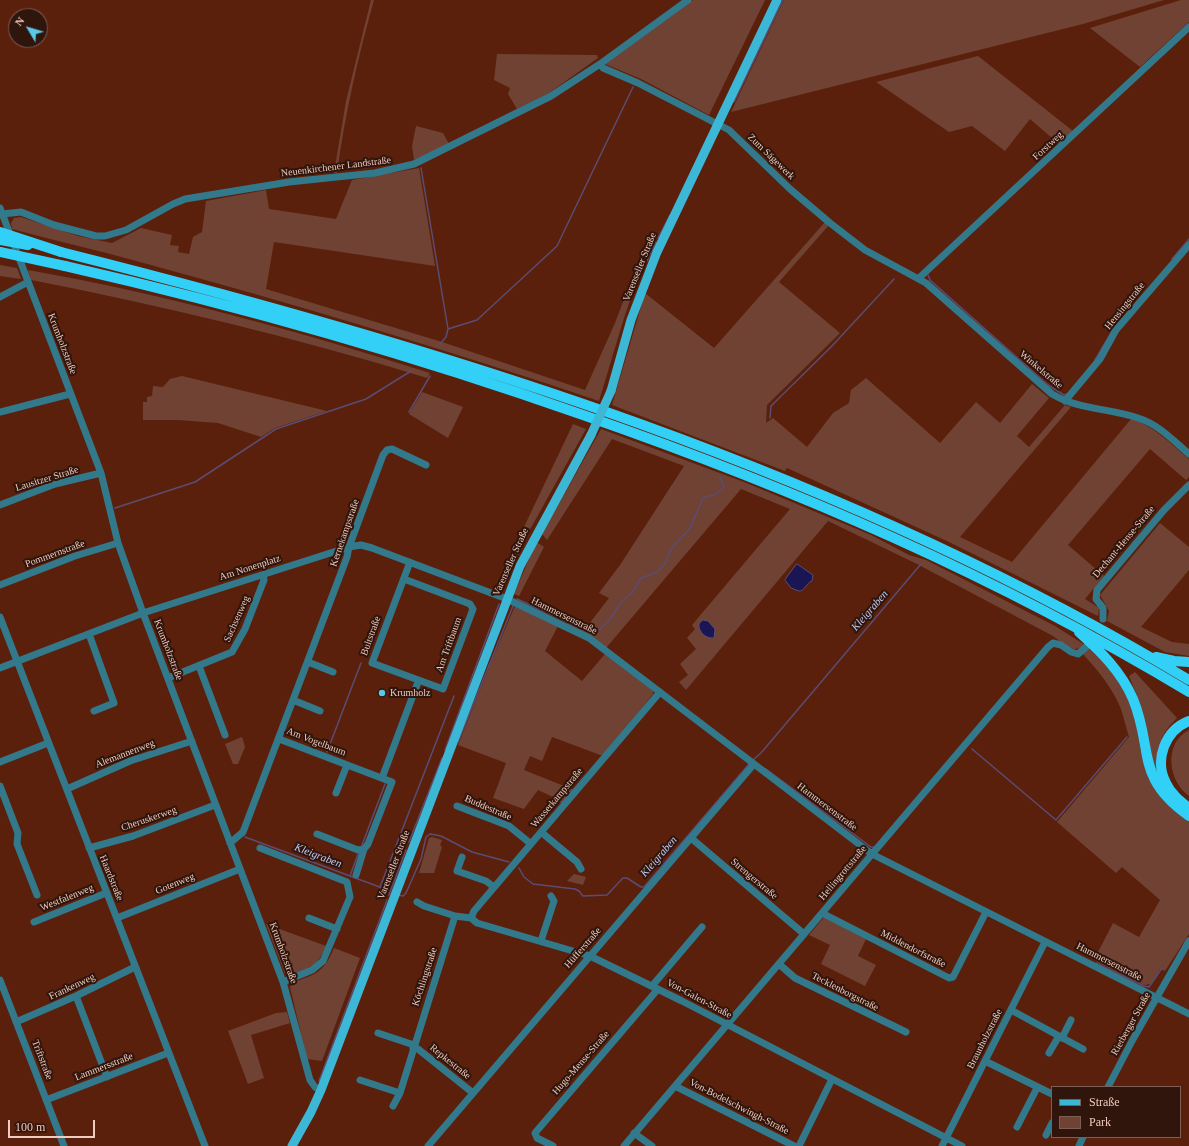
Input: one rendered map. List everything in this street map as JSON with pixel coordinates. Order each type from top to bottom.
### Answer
[{"type":"highway","points":[[0,232],[61,252],[312,318],[532,386],[676,437],[790,481],[920,538],[1035,594],[1146,654],[1189,680]]},
{"type":"highway","points":[[0,240],[61,252]]},
{"type":"highway","points":[[0,252],[144,284],[309,327],[529,396],[672,446],[785,490],[882,532],[992,584],[1069,623],[1189,692]]},
{"type":"highway","points":[[0,257],[65,266]]},
{"type":"highway","points":[[1069,623],[1102,653],[1116,669],[1125,683],[1133,699],[1139,717],[1145,752],[1154,779],[1170,801],[1189,816]]},
{"type":"highway","points":[[1146,654],[1174,661],[1189,662]]},
{"type":"highway","points":[[1189,721],[1184,723],[1170,736],[1164,745],[1161,763],[1166,783],[1175,796],[1189,808]]},
{"type":"main road","name":"Varenseller Straße","points":[[292,1146],[311,1112],[320,1090],[507,599],[534,537],[591,435],[611,391],[631,320],[646,278],[777,0]]},
{"type":"street","name":"Neuenkirchener Landstraße","points":[[1,211],[21,212],[54,225],[96,236],[106,236],[126,230],[185,199],[289,182],[375,173],[414,164],[551,96],[600,64],[688,0]]},
{"type":"street","name":"Forstweg","points":[[919,278],[1189,27]]},
{"type":"street","name":"Zum Sägewerk","points":[[600,64],[603,68],[638,83],[729,130],[790,189],[865,250],[919,278]]},
{"type":"street","name":"Krumholzstraße","points":[[1,211],[101,473],[118,542],[143,613],[283,982],[310,1080],[315,1087],[320,1090]]},
{"type":"street","name":"Hensingstraße","points":[[1065,401],[1100,359],[1116,330],[1189,245]]},
{"type":"street","name":"Winkelstraße","points":[[919,278],[1052,394],[1081,407],[1119,412],[1140,418],[1159,429],[1189,454]]},
{"type":"street","points":[[0,297],[28,282]]},
{"type":"street","points":[[0,412],[70,394]]},
{"type":"street","name":"Kernekampstraße","points":[[230,843],[242,832],[279,739],[347,557],[349,547],[383,455],[387,450],[392,449],[426,465]]},
{"type":"street","name":"Lausitzer Straße","points":[[0,505],[55,484],[101,473]]},
{"type":"street","name":"Dechant-Hense-Straße","points":[[1103,619],[1103,608],[1096,599],[1097,590],[1164,510],[1189,485]]},
{"type":"street","name":"Pommernstraße","points":[[0,585],[75,556],[118,542]]},
{"type":"street","name":"Am Nonenplatz","points":[[0,668],[143,613],[349,547],[361,545],[507,599]]},
{"type":"street","name":"Bultstraße","points":[[410,562],[372,663],[418,682]]},
{"type":"street","name":"Sachsenweg","points":[[168,678],[228,655],[236,648],[264,580],[263,575]]},
{"type":"street","name":"Am Triftbaum","points":[[404,579],[470,604],[473,610],[444,689],[418,682]]},
{"type":"street","name":"Hammersenstraße","points":[[507,599],[589,638],[872,854],[1189,1014]]},
{"type":"street","name":"Haardstraße","points":[[0,617],[205,1146]]},
{"type":"street","points":[[89,634],[114,702],[94,710]]},
{"type":"street","name":"Hellingrottstraße","points":[[624,1146],[1048,647],[1053,643],[1057,643],[1078,654],[1086,647]]},
{"type":"street","points":[[308,662],[333,672]]},
{"type":"street","points":[[199,666],[225,735]]},
{"type":"street","points":[[356,875],[364,849],[368,844],[392,782],[382,778],[418,682]]},
{"type":"street","name":"Wasserkampstraße","points":[[471,918],[474,911],[494,887],[660,692]]},
{"type":"street","points":[[293,700],[320,711]]},
{"type":"street","name":"Am Vogelbaum","points":[[279,739],[382,778]]},
{"type":"street","name":"Alemannenweg","points":[[67,789],[125,763],[192,741]]},
{"type":"street","points":[[0,762],[48,743]]},
{"type":"street","name":"Hüfferstraße","points":[[428,1146],[754,764]]},
{"type":"street","name":"Am Vogelbaum","points":[[336,793],[347,765]]},
{"type":"street","points":[[0,786],[18,833],[17,844],[37,895]]},
{"type":"street","name":"Cheruskerweg","points":[[89,848],[133,836],[216,805]]},
{"type":"street","name":"Buddestraße","points":[[457,806],[509,826],[531,844]]},
{"type":"street","points":[[541,832],[577,862],[581,869]]},
{"type":"street","points":[[316,834],[358,850],[364,849]]},
{"type":"street","name":"Strengerstraße","points":[[691,838],[804,934]]},
{"type":"street","points":[[260,848],[347,882],[350,897],[326,956],[319,966],[283,982]]},
{"type":"street","points":[[462,857],[458,871],[486,880],[494,887]]},
{"type":"street","name":"Gotenweg","points":[[116,918],[240,869]]},
{"type":"street","name":"Westfalenweg","points":[[34,922],[106,893]]},
{"type":"street","points":[[541,941],[554,900],[551,896]]},
{"type":"street","name":"Von-Galen-Straße","points":[[417,902],[424,906],[455,916],[471,918],[477,923],[590,956],[655,987],[962,1146]]},
{"type":"street","name":"Middendorfstraße","points":[[822,913],[949,978],[953,976],[986,912]]},
{"type":"street","name":"Köchlingstraße","points":[[393,1106],[400,1093],[455,916]]},
{"type":"street","points":[[309,918],[337,929]]},
{"type":"street","points":[[655,987],[702,927]]},
{"type":"street","name":"Rietberger Straße","points":[[1109,1086],[1189,941]]},
{"type":"street","name":"Braunholzstraße","points":[[942,1146],[1045,942]]},
{"type":"street","name":"Rietberger Straße","points":[[1172,972],[1189,950]]},
{"type":"street","name":"Tecklenborgstraße","points":[[778,964],[795,978],[906,1032]]},
{"type":"street","name":"Frankenweg","points":[[16,1022],[76,996],[135,967]]},
{"type":"street","name":"Triftstraße","points":[[0,980],[64,1146]]},
{"type":"street","name":"Hugo-Mense-Straße","points":[[553,1146],[537,1138],[535,1133],[655,987]]},
{"type":"street","points":[[76,996],[107,1077]]},
{"type":"street","points":[[1011,1010],[1083,1049]]},
{"type":"street","points":[[1049,1053],[1071,1020]]},
{"type":"street","points":[[378,1033],[414,1046]]},
{"type":"street","name":"Repkestraße","points":[[414,1046],[473,1093]]},
{"type":"street","name":"Lammersstraße","points":[[46,1100],[168,1053]]},
{"type":"street","points":[[985,1061],[1051,1094]]},
{"type":"street","points":[[360,1080],[400,1093]]},
{"type":"street","points":[[799,1146],[832,1080]]},
{"type":"street","name":"Von-Bodelschwingh-Straße","points":[[675,1086],[794,1146]]},
{"type":"street","points":[[1017,1127],[1037,1088]]},
{"type":"street","points":[[1046,1135],[1051,1125]]},
{"type":"street","points":[[634,1133],[652,1146]]},
{"type":"green space","points":[[371,0],[374,0],[352,86],[337,173],[334,173],[346,101]]},
{"type":"green space","points":[[693,0],[765,0],[709,115],[641,79],[605,64]]},
{"type":"green space","points":[[784,0],[1164,0],[1083,24],[731,112]]},
{"type":"green space","points":[[1181,0],[1189,0],[1189,22],[1140,67],[1090,28]]},
{"type":"green space","points":[[497,54],[597,55],[598,58],[549,93],[517,109],[508,94],[510,88],[494,80]]},
{"type":"green space","points":[[978,56],[1073,131],[1059,144],[1030,119],[1005,151],[972,126],[949,132],[876,82]]},
{"type":"green space","points":[[416,126],[443,133],[449,144],[414,160],[412,146]]},
{"type":"green space","points":[[419,168],[435,266],[274,242],[266,289],[439,341],[585,390],[615,323],[632,278],[637,280],[599,401],[314,311],[198,278],[12,229],[11,223],[14,218],[21,217],[78,236],[112,243],[141,228],[172,235],[170,245],[179,246],[178,252],[189,254],[193,237],[202,232],[206,201],[266,190],[269,209],[336,219],[352,180]]},
{"type":"green space","points":[[825,222],[829,225],[779,282],[840,333],[767,405],[766,423],[773,418],[807,447],[833,413],[849,403],[851,390],[866,378],[940,443],[976,402],[1000,423],[1032,384],[1049,398],[1017,436],[1029,447],[1065,405],[1071,407],[960,537],[1012,562],[1131,419],[1154,430],[1189,459],[1189,477],[1186,480],[1150,449],[1068,545],[1104,576],[1085,599],[1099,608],[1098,616],[949,542],[787,468],[785,471],[612,405],[645,293],[714,348]]},
{"type":"green space","points":[[0,265],[17,268],[21,279],[0,276]]},
{"type":"green space","points":[[28,270],[130,290],[180,302],[281,328],[430,373],[427,378],[280,336],[181,312],[31,280]]},
{"type":"green space","points":[[182,376],[327,411],[275,428],[261,437],[218,423],[178,420],[143,420],[143,402],[147,402],[147,397],[152,396],[153,386],[163,387],[170,379]]},
{"type":"green space","points":[[422,392],[463,407],[448,438],[409,414]]},
{"type":"green space","points":[[573,424],[586,429],[528,533],[501,593],[498,592],[523,529]]},
{"type":"green space","points":[[601,429],[744,482],[871,535],[909,555],[926,560],[1055,626],[1085,645],[1080,648],[1071,649],[1053,636],[917,564],[828,521],[686,690],[679,682],[688,675],[680,664],[696,649],[687,638],[695,629],[692,625],[790,509],[741,489],[606,648],[567,624],[570,618],[589,624],[609,598],[599,593],[620,565],[684,466],[612,439],[547,540],[542,534]]},
{"type":"green space","points":[[1160,523],[1189,547],[1189,570],[1141,627],[1172,642],[1189,644],[1189,656],[1165,652],[1107,621],[1109,611],[1100,595]]},
{"type":"green space","points":[[538,543],[544,547],[519,596],[514,594],[535,545]]},
{"type":"green space","points":[[515,606],[558,626],[545,651],[582,681],[605,654],[653,691],[653,694],[603,756],[552,737],[542,761],[530,756],[524,770],[574,790],[562,804],[553,797],[538,790],[524,809],[493,798],[506,763],[458,745]]},
{"type":"green space","points":[[1088,648],[1113,672],[1129,701],[1135,718],[1141,752],[1173,809],[1189,821],[1189,934],[1165,971],[1160,969],[1151,984],[1144,985],[1097,962],[1095,958],[1113,923],[1139,937],[1160,900],[1122,867],[1116,873],[1057,822],[1129,737],[1121,709],[1114,694],[1083,654]]},
{"type":"green space","points":[[1135,672],[1177,718],[1170,725],[1161,740],[1158,754],[1158,781],[1137,696],[1129,676]]},
{"type":"green space","points":[[1189,730],[1189,796],[1176,781],[1171,762],[1175,744],[1181,736]]},
{"type":"green space","points":[[242,737],[245,747],[238,764],[233,764],[225,744]]},
{"type":"green space","points":[[432,837],[442,840],[440,845],[442,847],[434,873],[419,873],[429,838]]},
{"type":"green space","points":[[574,874],[586,877],[583,885],[567,881]]},
{"type":"green space","points":[[824,917],[866,939],[858,956],[876,965],[865,986],[821,964],[830,945],[809,935]]},
{"type":"green space","points":[[266,924],[326,946],[323,953],[312,966],[289,976],[285,974]]},
{"type":"green space","points":[[334,948],[360,958],[322,1061],[307,1059],[290,987],[292,983],[318,972],[330,957]]},
{"type":"green space","points":[[287,1012],[290,1023],[251,1035],[264,1078],[248,1084],[228,1031],[276,1013]]},
{"type":"shaded area","points":[[797,564],[813,575],[812,581],[808,583],[801,591],[791,588],[785,580]]},
{"type":"shaded area","points":[[703,620],[708,621],[715,629],[714,638],[705,636],[701,632],[699,624]]},
{"type":"waterway","points":[[734,102],[783,0]]},
{"type":"waterway","points":[[448,329],[477,320],[557,246],[633,87]]},
{"type":"waterway","points":[[421,168],[448,329],[446,337],[440,344]]},
{"type":"waterway","points":[[658,238],[670,215]]},
{"type":"waterway","points":[[1172,259],[1189,239]]},
{"type":"waterway","points":[[647,261],[656,242]]},
{"type":"waterway","points":[[928,275],[930,280],[1048,385],[1064,395],[1067,394]]},
{"type":"waterway","points":[[770,418],[771,406],[831,347],[894,279]]},
{"type":"waterway","points":[[1095,360],[1115,326]]},
{"type":"waterway","points":[[115,508],[195,482],[276,429],[366,399],[411,371]]},
{"type":"waterway","points":[[409,412],[430,376]]},
{"type":"waterway","points":[[517,599],[583,629],[593,632],[599,630],[609,621],[621,602],[632,593],[641,578],[657,572],[665,564],[671,549],[690,528],[703,498],[716,494],[724,487],[720,477]]},
{"type":"waterway","name":"Kleigraben","points":[[753,760],[761,753],[921,564]]},
{"type":"waterway","points":[[445,750],[499,604]]},
{"type":"waterway","points":[[458,742],[513,606]]},
{"type":"waterway","points":[[327,752],[361,663]]},
{"type":"waterway","points":[[380,887],[454,696]]},
{"type":"waterway","name":"Kleigraben","points":[[972,749],[1056,820],[1127,737]]},
{"type":"waterway","points":[[409,842],[442,758]]},
{"type":"waterway","name":"Kleigraben","points":[[519,868],[524,877],[533,884],[575,889],[583,896],[607,895],[623,878],[627,878],[641,887],[644,887],[749,764]]},
{"type":"waterway","name":"Kleigraben","points":[[766,769],[871,847],[874,847]]},
{"type":"waterway","points":[[362,845],[385,784]]},
{"type":"waterway","name":"Kleigraben","points":[[399,895],[403,896],[406,893],[421,859],[426,837],[430,834],[441,836],[472,852],[509,862]]},
{"type":"waterway","name":"Kleigraben","points":[[245,837],[385,889]]},
{"type":"waterway","points":[[389,895],[406,850]]},
{"type":"waterway","points":[[350,876],[358,854]]},
{"type":"waterway","points":[[319,1081],[387,900]]},
{"type":"waterway","points":[[1096,963],[1149,987],[1162,968]]},
{"type":"place","name":"Krumholz","points":[[382,693]]}]
